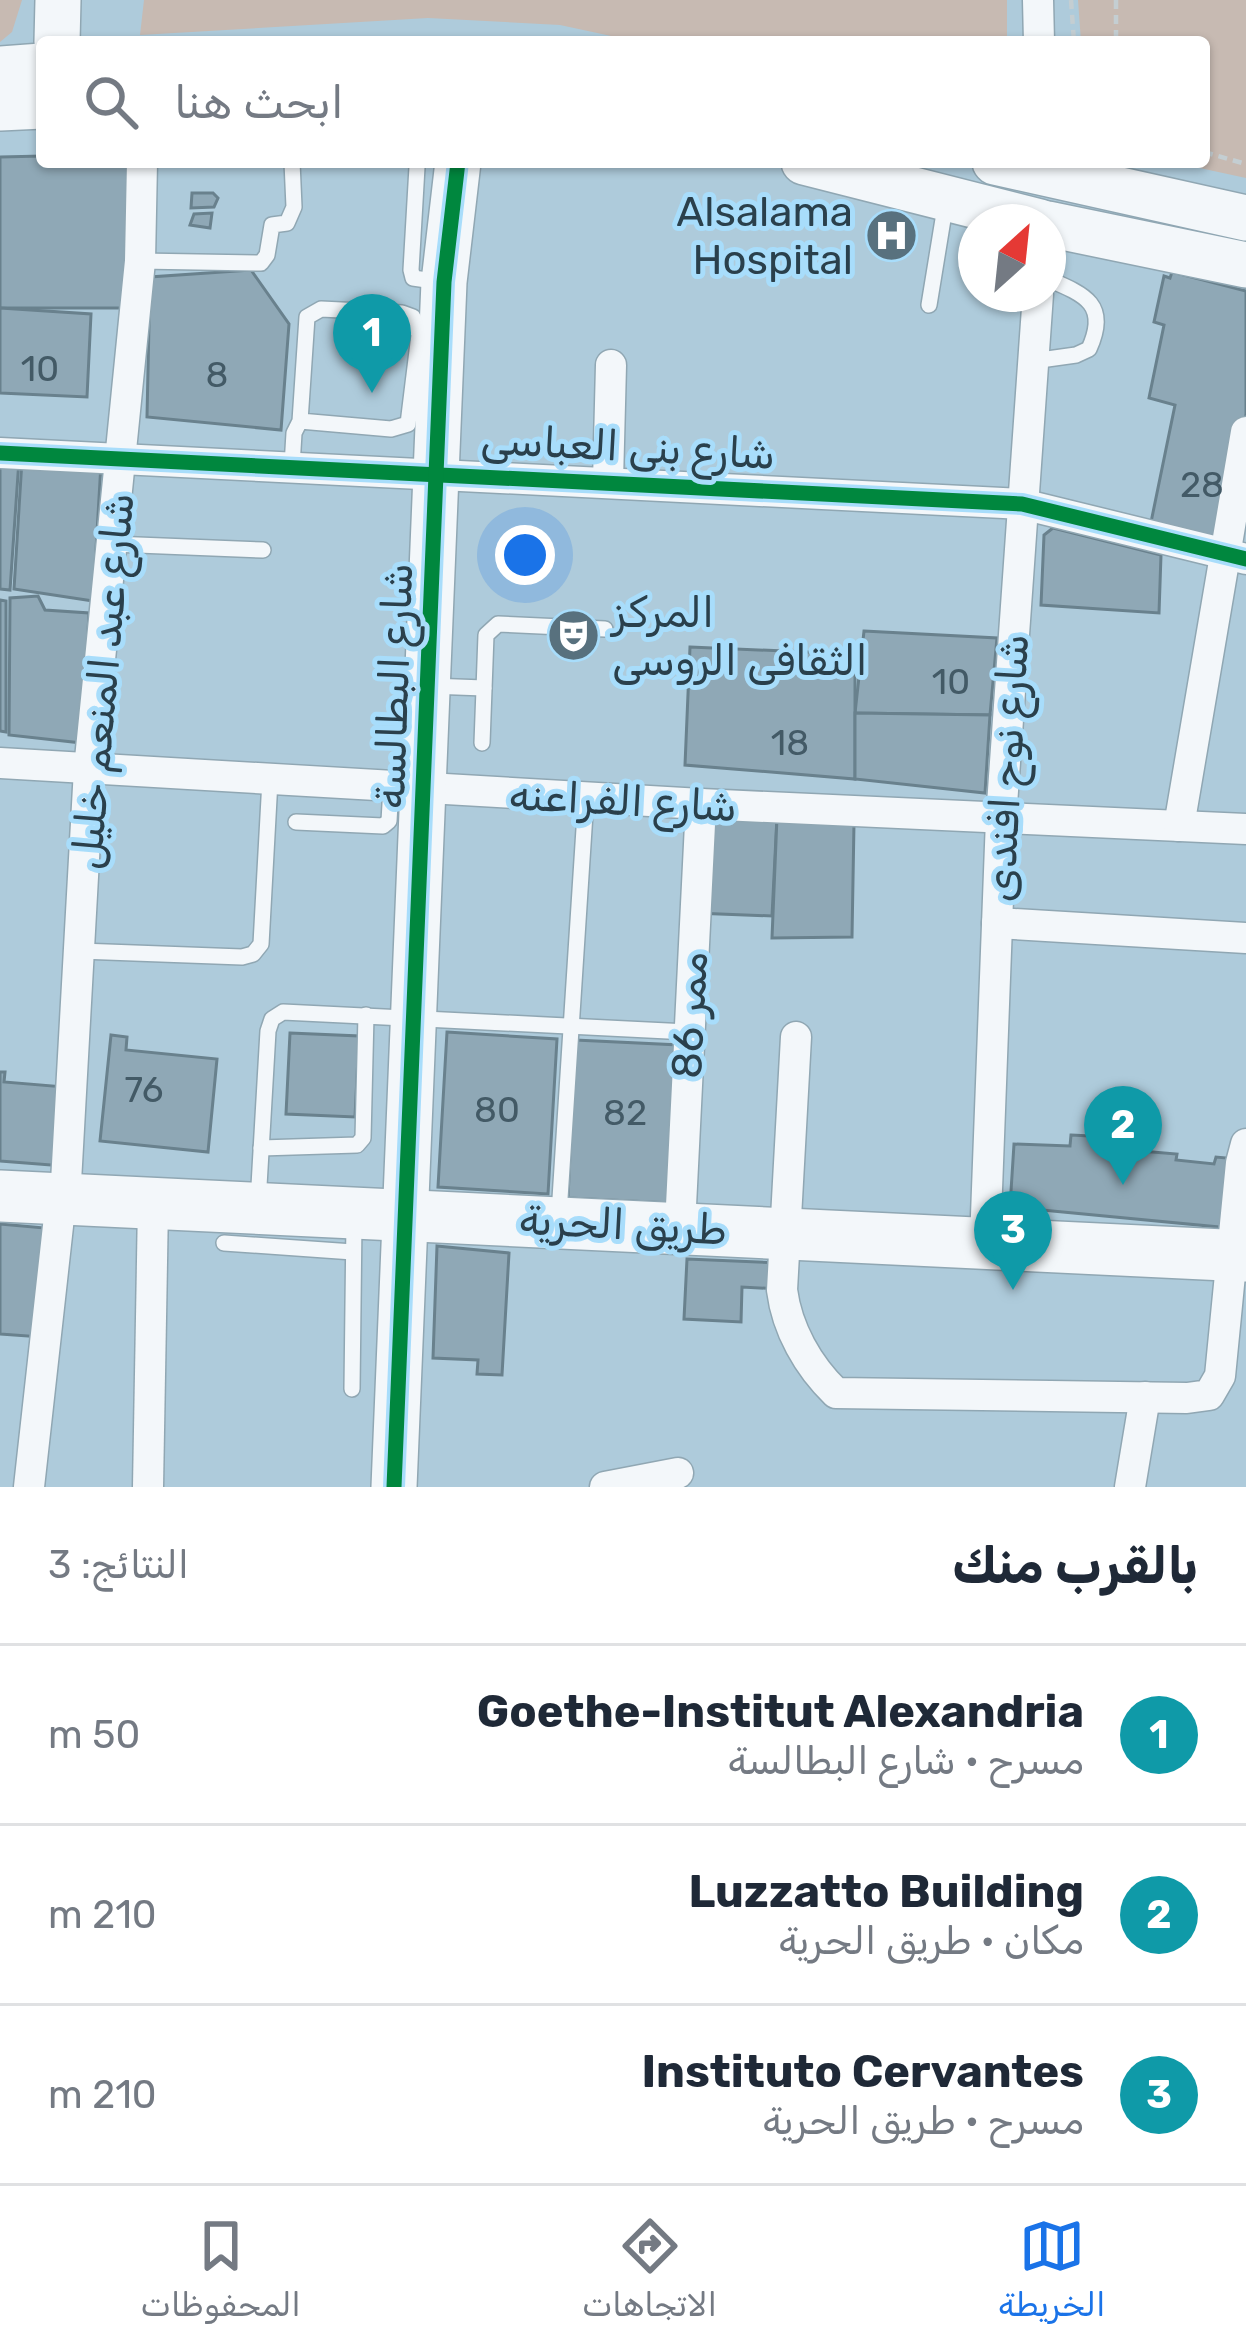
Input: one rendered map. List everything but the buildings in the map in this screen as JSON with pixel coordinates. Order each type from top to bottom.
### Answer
[{"type":"main road","name":"طريق الحرية","points":[[0,1196],[153,1205],[241,1226],[558,1221],[1238,1256]]},
{"type":"street","points":[[57,36],[58,0]]},
{"type":"street","points":[[1038,0],[1039,36]]},
{"type":"street","points":[[0,69],[36,66]]},
{"type":"street","points":[[0,108],[36,106]]},
{"type":"street","name":"شارع عبد المنعم خليل","points":[[20,1475],[63,1199],[89,769],[140,261],[142,168]]},
{"type":"street","name":"شارع البطالسة","points":[[394,1487],[370,1226],[413,1017],[408,788],[428,686],[444,282],[437,168]]},
{"type":"street","points":[[828,168],[970,204]]},
{"type":"street","points":[[1041,168],[1043,204]]},
{"type":"street","points":[[1045,168],[1246,218]]},
{"type":"street","points":[[1066,228],[1246,265]]},
{"type":"street","name":"شارع نوح افندى","points":[[985,1242],[1001,819],[1037,312]]},
{"type":"street","points":[[608,481],[611,365]]},
{"type":"street","points":[[1180,826],[1236,557],[1246,432]]},
{"type":"street","name":"شارع بنى العباسى","points":[[0,453],[1022,504],[1236,557]]},
{"type":"street","name":"شارع الفراعنه","points":[[0,763],[701,804],[1246,829]]},
{"type":"street","name":"ممر 86","points":[[680,1226],[701,804]]},
{"type":"street","points":[[997,923],[1246,938]]},
{"type":"street","points":[[796,1037],[785,1313],[814,1366],[836,1394],[1209,1395],[1234,1362],[1246,1144]]},
{"type":"street","points":[[148,1487],[153,1205]]},
{"type":"street","points":[[1130,1487],[1145,1397]]},
{"type":"street","points":[[605,1487],[678,1473]]},
{"type":"lane","points":[[140,261],[261,263],[272,225],[287,223],[293,214],[292,168]]},
{"type":"lane","points":[[929,305],[946,198]]},
{"type":"lane","points":[[1033,361],[1089,350],[1098,330],[1096,310],[1080,293],[1066,287]]},
{"type":"lane","points":[[292,466],[307,317],[321,309],[413,317],[419,335],[409,424],[391,429],[300,421]]},
{"type":"lane","points":[[113,544],[263,550]]},
{"type":"lane","points":[[482,743],[486,635],[498,624],[605,629]]},
{"type":"lane","points":[[428,686],[484,688]]},
{"type":"lane","points":[[80,951],[254,954],[261,944],[270,780]]},
{"type":"lane","points":[[296,823],[383,826],[408,788]]},
{"type":"lane","points":[[558,1221],[586,797]]},
{"type":"lane","points":[[241,1226],[261,1148],[268,1031],[272,1019],[283,1012],[688,1032]]},
{"type":"lane","points":[[261,1148],[358,1145],[364,1129],[366,1015]]},
{"type":"lane","points":[[352,1389],[370,1226]]},
{"type":"path","points":[[1071,0],[1074,36]]},
{"type":"path","points":[[1116,0],[1116,36]]},
{"type":"path","points":[[1210,154],[1246,164]]},
{"type":"shaded area","points":[[0,0],[22,0],[12,32],[0,42]]},
{"type":"shaded area","points":[[144,0],[1007,0],[1007,36],[611,36],[560,25],[428,18],[140,35]]},
{"type":"shaded area","points":[[1078,0],[1246,0],[1246,178],[1200,168],[1210,168],[1210,36],[1081,36]]},
{"type":"cycle path","points":[[394,1487],[444,282],[457,168]]},
{"type":"cycle path","points":[[0,453],[1022,504],[1246,559]]},
{"type":"place","name":"Alsalama Hospital","points":[[892,235]]},
{"type":"place","name":"Goethe-Institut Alexandria","points":[[372,393]]},
{"type":"place","name":"المركز الثقافى الروسى","points":[[573,636]]},
{"type":"place","name":"Luzzatto Building","points":[[1123,1185]]},
{"type":"place","name":"Instituto Cervantes","points":[[1013,1290]]}]
